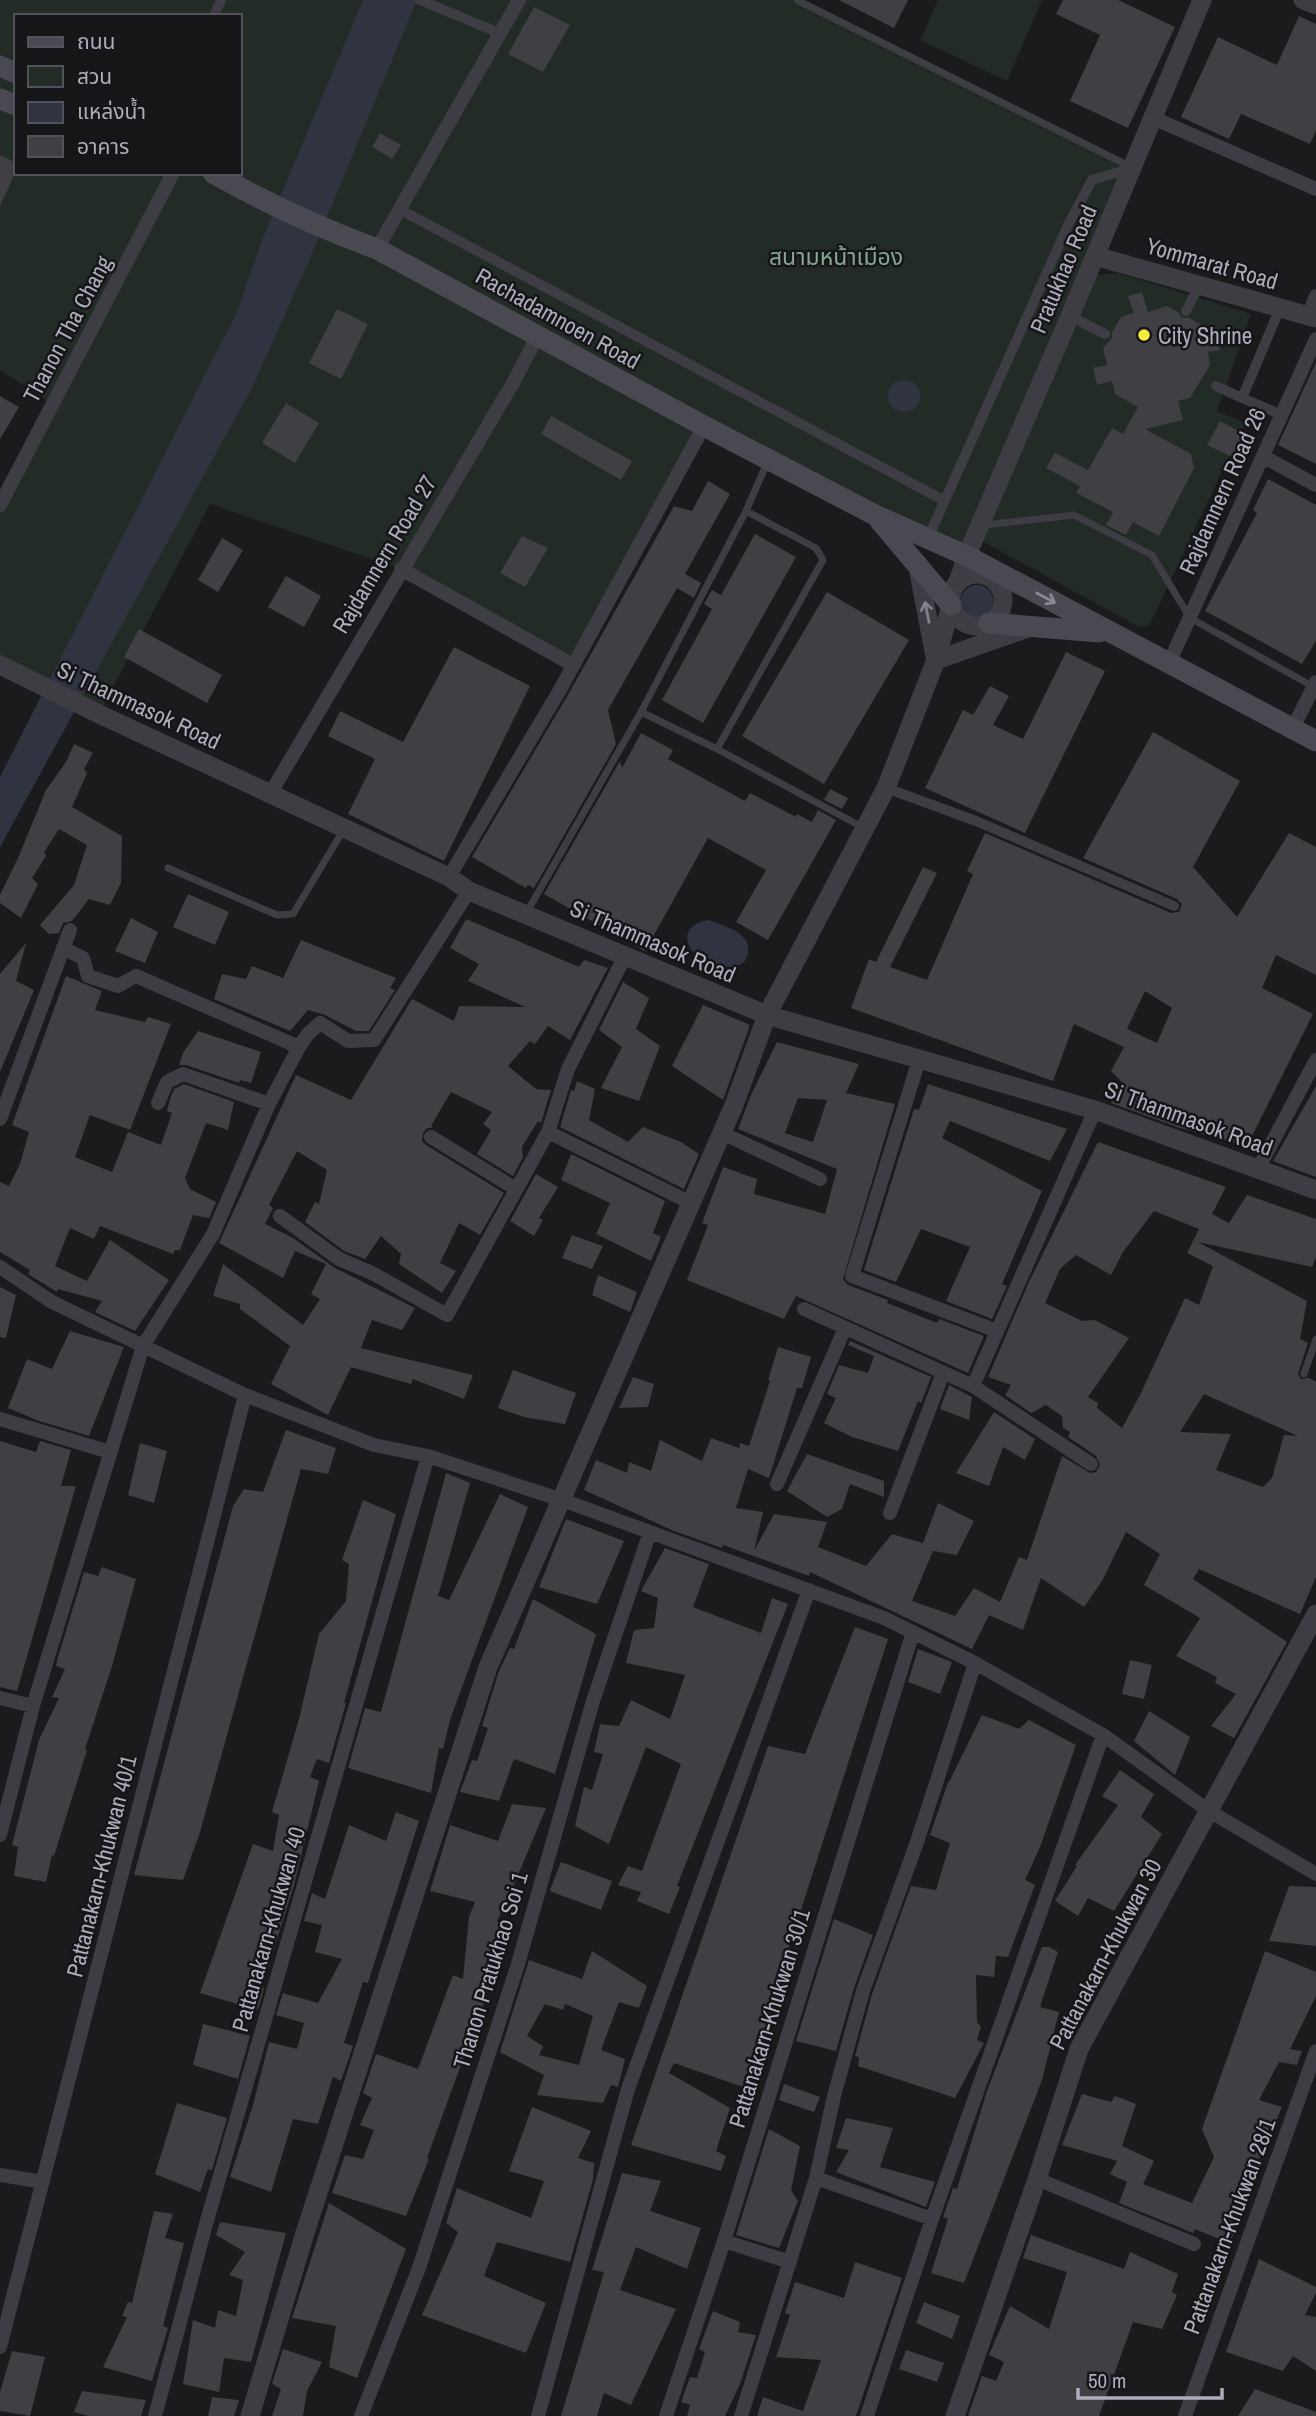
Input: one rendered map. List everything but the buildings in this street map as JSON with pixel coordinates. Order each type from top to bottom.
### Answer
[{"type":"main road","name":"Rachadamnoen Road","points":[[216,175],[248,193],[332,232],[377,248],[704,426],[875,515],[967,556],[1316,741]]},
{"type":"main road","name":"Rachadamnoen Road","points":[[875,515],[951,605]]},
{"type":"main road","name":"Rachadamnoen Road","points":[[996,615],[1035,626],[1115,635]]},
{"type":"street","points":[[421,0],[499,33]]},
{"type":"street","points":[[377,248],[519,0]]},
{"type":"street","name":"Pratukhao Road","points":[[957,584],[979,526],[1202,0]]},
{"type":"street","points":[[1303,0],[1316,5]]},
{"type":"street","points":[[1153,118],[1315,187]]},
{"type":"street","points":[[928,538],[1063,236],[1092,180],[1132,168]]},
{"type":"street","name":"Thanon Tha Chang","points":[[2,497],[172,175]]},
{"type":"street","points":[[401,210],[943,500]]},
{"type":"street","name":"Yommarat Road","points":[[1095,256],[1312,317]]},
{"type":"street","points":[[1186,311],[1200,284]]},
{"type":"street","points":[[1312,317],[1316,296]]},
{"type":"street","points":[[1242,398],[1280,308]]},
{"type":"street","points":[[1070,316],[1105,334]]},
{"type":"street","name":"Rajdamnern Road 27","points":[[270,794],[513,383],[537,337]]},
{"type":"street","name":"Rajdamnern Road 26","points":[[1169,663],[1316,339]]},
{"type":"street","points":[[1216,386],[1282,415]]},
{"type":"street","points":[[449,877],[573,665],[704,426]]},
{"type":"street","points":[[1264,457],[1316,485]]},
{"type":"street","points":[[917,563],[936,660]]},
{"type":"street","points":[[401,569],[573,665]]},
{"type":"street","points":[[250,2416],[305,2233],[488,1667],[722,1133],[767,1016],[886,788],[936,660],[951,597],[957,584],[970,575],[992,579],[1001,591],[996,615]]},
{"type":"street","points":[[936,660],[996,615],[1017,583]]},
{"type":"street","points":[[951,605],[966,624],[973,626],[996,615]]},
{"type":"street","points":[[936,660],[1035,626]]},
{"type":"street","name":"Si Thammasok Road","points":[[0,665],[449,877],[469,891],[767,1016],[1095,1110],[1316,1190]]},
{"type":"street","points":[[1293,728],[1315,686]]},
{"type":"street","points":[[886,788],[976,821],[1174,906]]},
{"type":"street","points":[[0,1835],[33,1706],[143,1346],[213,1234],[269,1104],[307,1035],[320,1023],[348,1041],[374,1040],[469,891]]},
{"type":"street","points":[[0,1119],[70,930]]},
{"type":"street","points":[[63,948],[83,958],[88,976],[118,986],[136,976],[299,1047]]},
{"type":"street","points":[[280,1216],[339,1259],[372,1273],[447,1315],[548,1132],[568,1069],[625,956]]},
{"type":"street","points":[[919,1060],[852,1276],[997,1332]]},
{"type":"street","points":[[1258,1169],[1316,1060]]},
{"type":"street","points":[[158,1103],[167,1082],[183,1074],[269,1104]]},
{"type":"street","points":[[973,1386],[1095,1110]]},
{"type":"street","points":[[548,1132],[691,1203]]},
{"type":"street","points":[[722,1133],[820,1179]]},
{"type":"street","points":[[431,1137],[516,1189]]},
{"type":"street","points":[[0,1267],[51,1302],[245,1395],[374,1445],[428,1456],[560,1500],[884,1618],[975,1663],[1103,1735],[1209,1811],[1316,1874]]},
{"type":"street","points":[[804,1309],[973,1386],[1091,1464]]},
{"type":"street","points":[[776,1484],[845,1328]]},
{"type":"street","points":[[890,1513],[943,1373]]},
{"type":"street","name":"Pattanakarn-Khukwan 40/1","points":[[0,2347],[245,1395]]},
{"type":"street","points":[[0,1419],[110,1452]]},
{"type":"street","name":"Pattanakarn-Khukwan 40","points":[[155,2416],[214,2198],[428,1456]]},
{"type":"street","name":"Thanon Pratukhao Soi 1","points":[[361,2416],[419,2268],[518,1964],[593,1701],[650,1532]]},
{"type":"street","points":[[538,2416],[628,2089],[808,1590]]},
{"type":"street","name":"Pattanakarn-Khukwan 30","points":[[955,2416],[1079,2049],[1316,1615]]},
{"type":"street","name":"Pattanakarn-Khukwan 30/1","points":[[666,2416],[724,2241],[913,1632]]},
{"type":"street","points":[[741,2416],[816,2178],[834,2096],[863,1991],[917,1842],[975,1663]]},
{"type":"street","points":[[0,1698],[33,1706]]},
{"type":"street","points":[[867,2416],[932,2219],[1103,1735]]},
{"type":"street","name":"Pattanakarn-Khukwan 28/1","points":[[1185,2416],[1316,2051]]},
{"type":"street","points":[[0,2175],[43,2182]]},
{"type":"street","points":[[816,2178],[932,2219]]},
{"type":"street","points":[[1037,2179],[1194,2244]]},
{"type":"street","points":[[724,2241],[790,2262]]},
{"type":"lane","points":[[797,0],[1132,168]]},
{"type":"lane","points":[[526,915],[641,712],[747,511],[769,459]]},
{"type":"lane","points":[[717,749],[823,560],[817,548],[747,511]]},
{"type":"lane","points":[[979,526],[1074,515],[1152,555],[1190,618],[1315,686]]},
{"type":"lane","points":[[641,712],[865,828]]},
{"type":"lane","points":[[168,868],[277,915],[293,914],[344,829]]},
{"type":"lane","points":[[1304,1374],[1316,1339]]},
{"type":"green space","name":"สนามหน้าเมือง","points":[[0,0],[796,0],[1132,168],[967,556],[704,427],[573,665],[401,569],[210,504],[99,714],[0,665],[0,505],[53,404],[0,370]]},
{"type":"green space","points":[[938,0],[1042,0],[1007,81],[920,40]]},
{"type":"green space","points":[[1118,273],[1251,314],[1217,411],[1245,423],[1149,626],[1139,627],[982,541],[1095,275]]},
{"type":"water","points":[[363,0],[417,0],[308,263],[253,386],[0,847],[0,777],[237,312],[262,240]]},
{"type":"water","points":[[904,380],[915,385],[920,396],[915,407],[904,412],[893,407],[888,396],[893,385]]},
{"type":"water","points":[[977,585],[988,590],[993,601],[988,612],[977,617],[966,612],[961,601],[966,590]]},
{"type":"water","points":[[709,920],[741,935],[748,945],[744,962],[730,967],[712,963],[691,950],[687,938],[690,929]]},
{"type":"place","name":"City Shrine","points":[[1144,335]]}]
